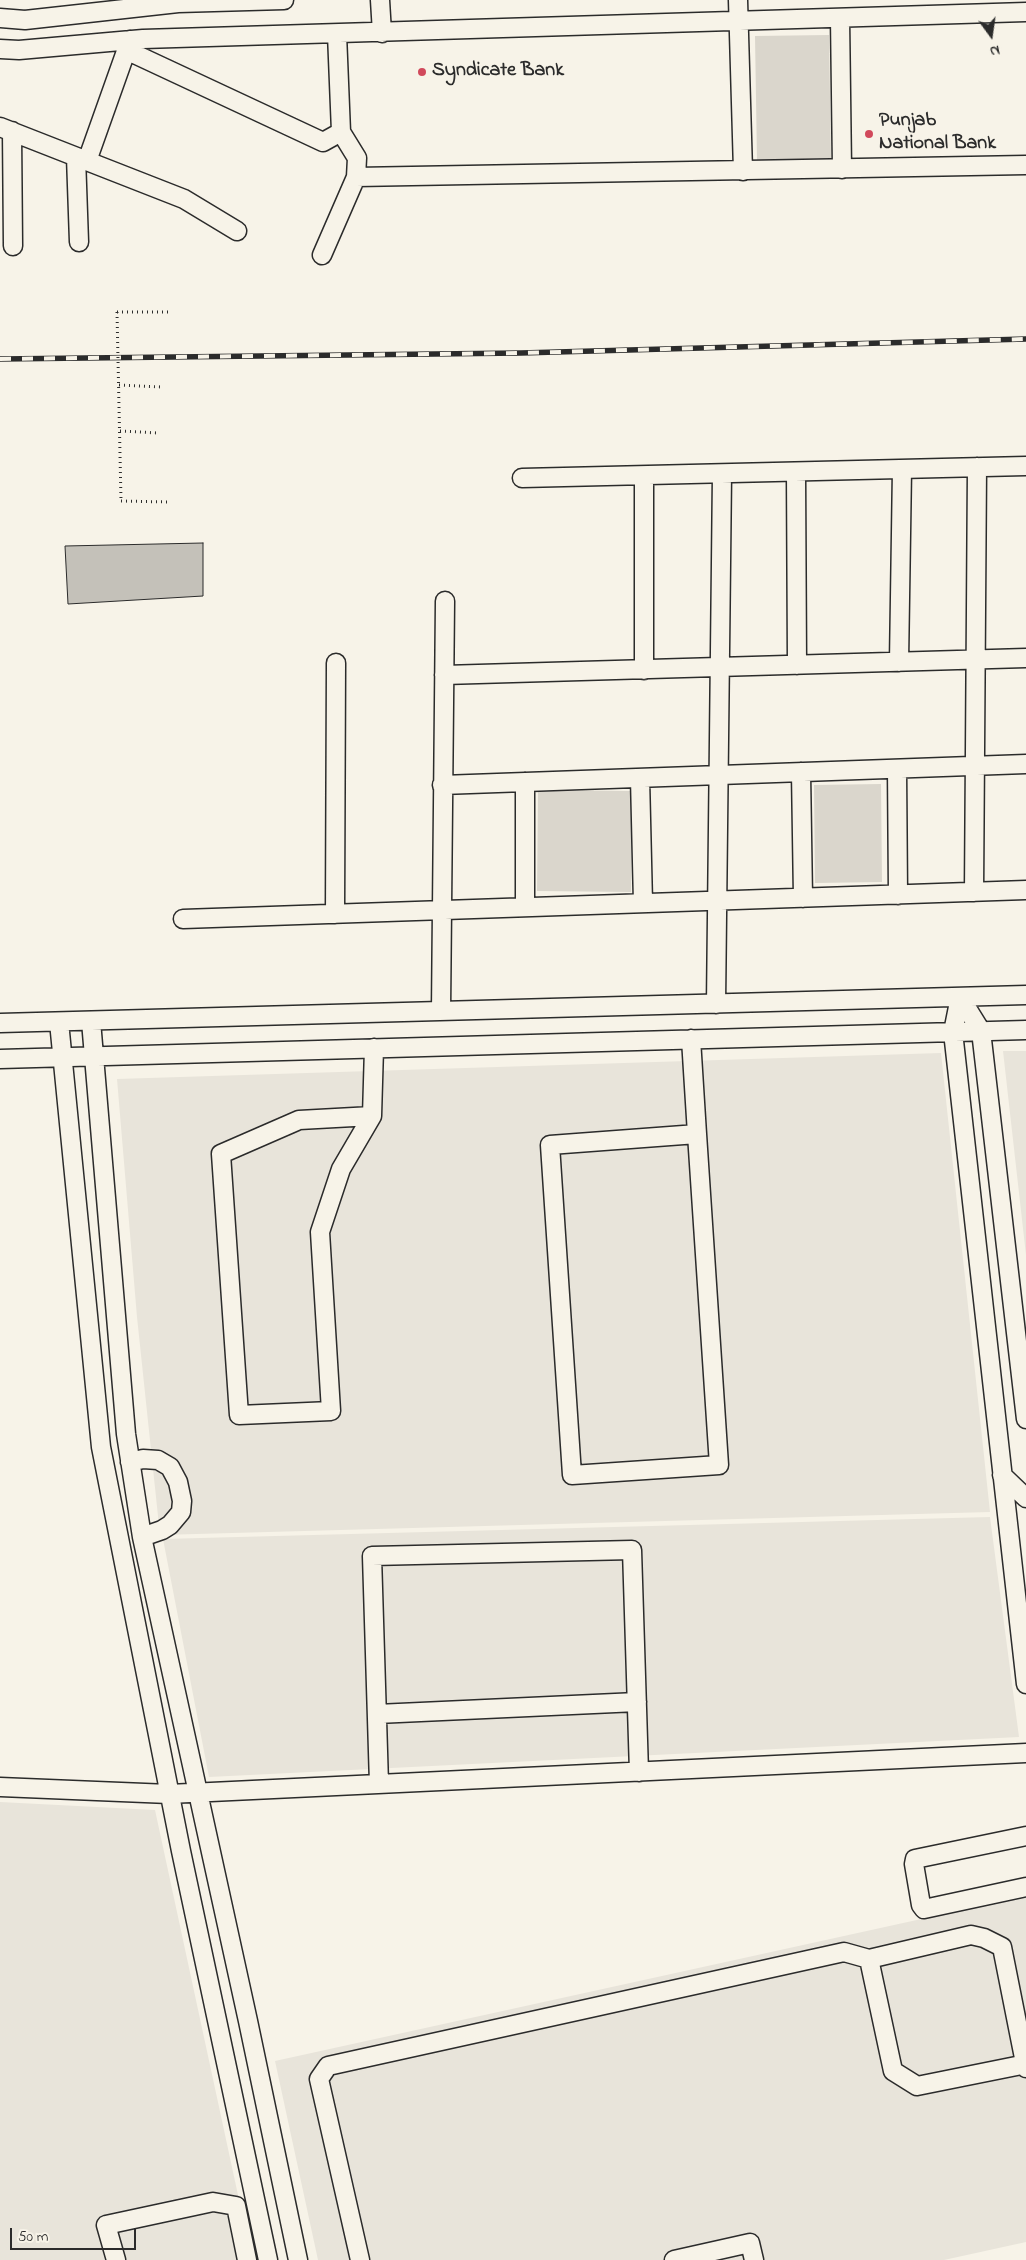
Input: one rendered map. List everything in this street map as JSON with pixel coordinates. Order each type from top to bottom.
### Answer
[{"type":"street","points":[[0,18],[25,20],[178,3],[284,0]]},
{"type":"street","points":[[380,0],[382,33]]},
{"type":"street","points":[[738,0],[743,171]]},
{"type":"street","points":[[0,49],[19,50],[337,34],[1026,12]]},
{"type":"street","points":[[840,18],[842,169]]},
{"type":"street","points":[[322,255],[356,177],[357,158],[341,132],[337,34]]},
{"type":"street","points":[[128,45],[323,142],[341,132]]},
{"type":"street","points":[[79,242],[81,159],[128,45]]},
{"type":"street","points":[[12,246],[6,129],[184,199],[237,231]]},
{"type":"street","points":[[356,177],[1026,165]]},
{"type":"street","points":[[522,478],[1026,466]]},
{"type":"street","points":[[974,892],[977,467]]},
{"type":"street","points":[[899,662],[902,469]]},
{"type":"street","points":[[796,472],[797,665]]},
{"type":"street","points":[[716,1004],[722,474]]},
{"type":"street","points":[[644,476],[644,670]]},
{"type":"street","points":[[441,1011],[444,601]]},
{"type":"street","points":[[444,675],[1026,658]]},
{"type":"street","points":[[335,914],[336,664]]},
{"type":"street","points":[[442,785],[1026,764]]},
{"type":"street","points":[[897,769],[898,894]]},
{"type":"street","points":[[801,772],[804,898]]},
{"type":"street","points":[[640,778],[643,903]]},
{"type":"street","points":[[525,782],[525,907]]},
{"type":"street","points":[[183,919],[1026,890]]},
{"type":"street","points":[[0,1023],[1026,995]]},
{"type":"street","points":[[960,997],[981,1031],[1023,1366],[1026,1419]]},
{"type":"street","points":[[960,997],[953,1032],[1026,1684]]},
{"type":"street","points":[[91,1021],[126,1434],[142,1537],[298,2260]]},
{"type":"street","points":[[59,1022],[101,1446],[169,1794],[268,2260]]},
{"type":"street","points":[[0,1059],[1026,1030]]},
{"type":"street","points":[[691,1039],[719,1465],[572,1475],[550,1145],[697,1134]]},
{"type":"street","points":[[372,1116],[299,1120],[222,1154],[239,1415],[331,1411],[320,1232],[341,1169],[372,1116],[374,1048]]},
{"type":"street","points":[[990,1369],[1023,1366]]},
{"type":"street","points":[[130,1462],[143,1459],[158,1460],[170,1467],[178,1482],[182,1501],[181,1512],[170,1524],[162,1530],[142,1537]]},
{"type":"street","points":[[1002,1475],[1026,1498]]},
{"type":"street","points":[[379,1784],[372,1556],[632,1550],[640,1772]]},
{"type":"street","points":[[377,1714],[637,1702]]},
{"type":"street","points":[[0,1786],[169,1794],[1026,1752]]},
{"type":"street","points":[[1026,1836],[915,1859],[914,1864],[921,1905],[924,1908],[1026,1887]]},
{"type":"street","points":[[360,2260],[318,2079],[328,2066],[844,1952],[869,1959],[971,1935],[984,1938],[1002,1947],[1026,2066],[917,2086],[893,2071],[869,1959]]},
{"type":"street","points":[[116,2260],[106,2225],[213,2202],[236,2206],[247,2260]]},
{"type":"street","points":[[674,2260],[750,2243],[754,2260]]},
{"type":"path","points":[[168,312],[117,312],[121,501],[168,502]]},
{"type":"path","points":[[118,385],[162,387]]},
{"type":"path","points":[[120,431],[158,433]]},
{"type":"shaded area","points":[[829,35],[831,160],[757,161],[755,36]]},
{"type":"shaded area","points":[[881,784],[882,882],[815,883],[814,785]]},
{"type":"shaded area","points":[[538,790],[632,791],[631,892],[537,891]]},
{"type":"shaded area","points":[[1003,1051],[1026,1051],[1026,1255]]},
{"type":"shaded area","points":[[941,1053],[990,1512],[160,1535],[137,1317],[117,1079]]},
{"type":"shaded area","points":[[990,1517],[1019,1737],[209,1777],[163,1539]]},
{"type":"shaded area","points":[[0,1802],[155,1810],[252,2260],[0,2260]]},
{"type":"shaded area","points":[[1026,1896],[1026,2242],[944,2260],[318,2260],[275,2061]]},
{"type":"building","points":[[203,543],[203,596],[68,604],[65,546]]},
{"type":"railway","points":[[0,359],[521,353],[1026,339]]},
{"type":"place","name":"Syndicate Bank","points":[[422,72]]},
{"type":"place","name":"Punjab National Bank","points":[[869,134]]}]
